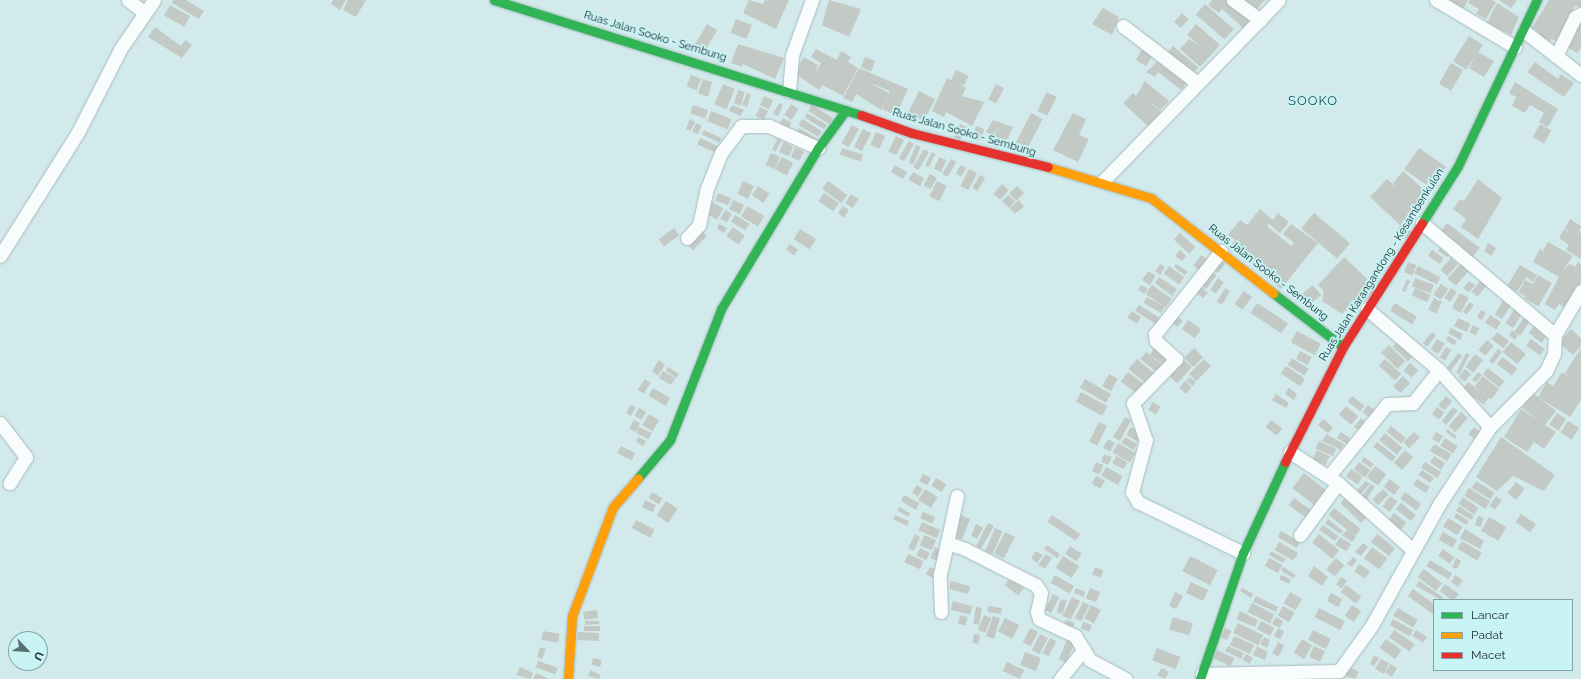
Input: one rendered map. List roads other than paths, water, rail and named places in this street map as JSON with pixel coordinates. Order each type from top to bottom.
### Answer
[{"type":"main road","name":"Ruas Jalan Sooko - Sembung","points":[[494,0],[977,151],[1103,181],[1159,202],[1343,347]]},
{"type":"main road","name":"Ruas Jalan Karangandong - Kesambenkulon","points":[[1201,676],[1243,553],[1290,452],[1343,347],[1458,166],[1524,31],[1537,0]]},
{"type":"main road","points":[[568,679],[572,616],[607,520],[676,429],[721,309],[818,148],[846,110]]},
{"type":"street","points":[[128,0],[144,12]]},
{"type":"street","points":[[0,256],[78,132],[144,12],[154,0]]},
{"type":"street","points":[[788,91],[792,55],[812,0]]},
{"type":"street","points":[[1233,0],[1261,20]]},
{"type":"street","points":[[1103,181],[1196,82],[1261,20],[1279,0]]},
{"type":"street","points":[[1436,0],[1515,47]]},
{"type":"street","points":[[1556,56],[1575,17],[1581,14]]},
{"type":"street","points":[[1123,26],[1196,82]]},
{"type":"street","points":[[1524,31],[1581,75]]},
{"type":"street","points":[[687,238],[699,225],[706,191],[721,153],[740,126],[769,126],[818,148]]},
{"type":"street","points":[[1422,223],[1555,336]]},
{"type":"street","points":[[1221,251],[1155,334],[1156,341],[1176,359],[1134,404],[1146,440],[1132,492],[1138,502],[1243,553]]},
{"type":"street","points":[[1201,676],[1339,671],[1372,625],[1413,550],[1490,427],[1546,371],[1554,354],[1555,336],[1581,291]]},
{"type":"street","points":[[1367,309],[1439,370],[1490,427]]},
{"type":"street","points":[[1300,535],[1334,479],[1387,404],[1413,403],[1439,370]]},
{"type":"street","points":[[0,423],[13,435],[26,457],[10,483]]},
{"type":"street","points":[[1290,452],[1334,479],[1413,550]]},
{"type":"street","points":[[941,612],[940,574],[957,496]]},
{"type":"street","points":[[947,543],[966,549],[1036,585],[1041,594],[1037,612],[1039,619],[1075,636],[1090,660],[1125,679]]},
{"type":"street","points":[[1060,679],[1084,649]]},
{"type":"district","name":"SOOKO","points":[[1313,101]]}]
